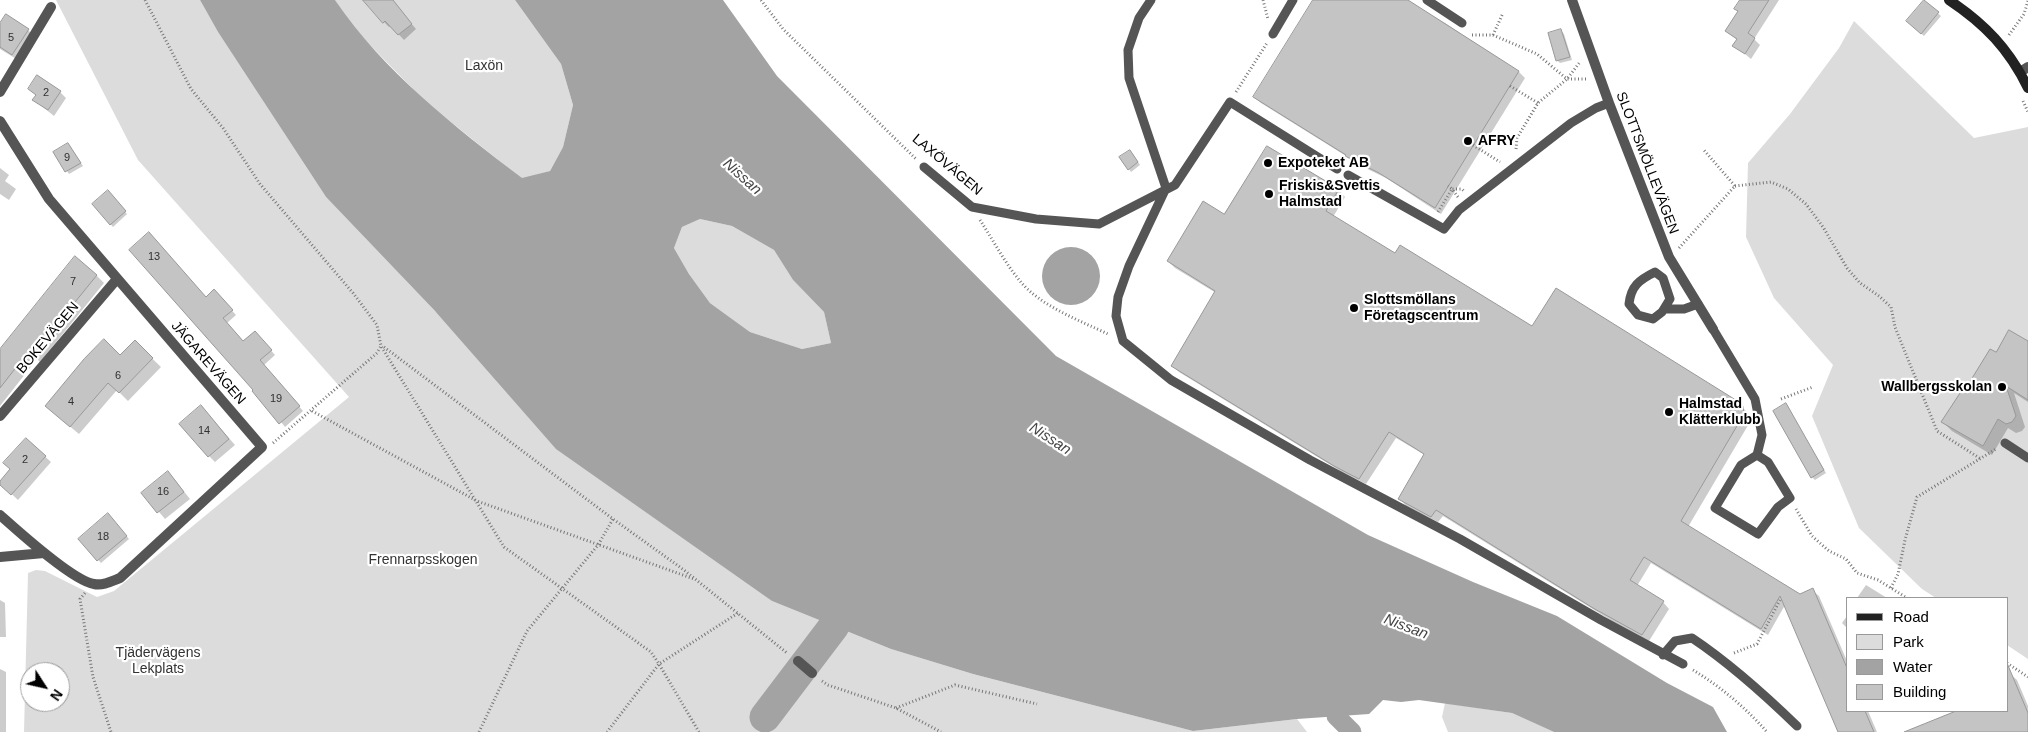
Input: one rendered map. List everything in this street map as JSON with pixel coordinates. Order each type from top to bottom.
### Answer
[{"type":"street","name":"SLOTTSMÖLLEVÄGEN","points":[[1572,0],[1609,103],[1669,257],[1713,329]]},
{"type":"street","points":[[1949,0],[1969,14],[2024,69],[2028,88]]},
{"type":"street","points":[[0,92],[51,8]]},
{"type":"street","name":"JÄGAREVÄGEN","points":[[0,121],[49,199],[262,447]]},
{"type":"street","name":"BOKEVÄGEN","points":[[0,416],[117,279]]},
{"type":"street","points":[[0,515],[44,553],[81,578],[93,584],[107,584],[120,578],[262,447]]},
{"type":"street","points":[[0,556],[44,553]]},
{"type":"street","points":[[798,661],[812,673]]},
{"type":"lane","points":[[1151,0],[1140,18],[1128,50],[1129,78],[1166,188],[1129,266],[1118,296],[1116,316],[1123,341],[1171,380],[1310,460],[1460,539],[1683,664]]},
{"type":"lane","points":[[1273,34],[1294,0]]},
{"type":"lane","points":[[1426,0],[1462,23]]},
{"type":"lane","points":[[1166,188],[1175,185],[1230,102],[1337,169]]},
{"type":"lane","points":[[1348,175],[1444,229],[1459,210],[1571,123],[1596,108],[1609,103]]},
{"type":"lane","name":"LAXÖVÄGEN","points":[[924,167],[972,207],[1036,220],[1100,224],[1166,188]]},
{"type":"lane","points":[[1664,309],[1670,300],[1667,286],[1663,278],[1655,272],[1642,279],[1630,292],[1629,304],[1638,315],[1653,319],[1664,309],[1684,309],[1698,304]]},
{"type":"lane","points":[[1713,329],[1755,399],[1762,434],[1757,455],[1741,466],[1715,508],[1758,534],[1778,507],[1790,498],[1768,462],[1757,455]]},
{"type":"lane","points":[[2005,443],[2028,458]]},
{"type":"lane","points":[[1663,654],[1675,642],[1692,638],[1720,657],[1761,691],[1797,726]]},
{"type":"path","points":[[145,0],[192,90],[222,128],[260,184],[353,293],[377,325],[382,346],[504,547],[651,652],[699,732]]},
{"type":"path","name":"LAXÖVÄGEN","points":[[762,0],[783,29],[924,167]]},
{"type":"path","points":[[2002,46],[2024,14],[2028,1]]},
{"type":"path","points":[[1494,35],[1503,12]]},
{"type":"path","points":[[1472,35],[1494,35],[1537,54],[1567,79],[1591,79]]},
{"type":"path","points":[[1515,155],[1518,138],[1538,103],[1567,79],[1580,62]]},
{"type":"path","points":[[1230,102],[1254,64]]},
{"type":"path","points":[[1510,86],[1538,103]]},
{"type":"path","points":[[1473,145],[1489,155]]},
{"type":"path","points":[[1703,149],[1735,186]]},
{"type":"path","points":[[1669,257],[1735,186],[1770,182],[1788,189],[1806,204],[1823,227],[1847,268],[1860,283],[1891,307],[1895,327],[1937,431],[1981,458]]},
{"type":"path","points":[[1436,225],[1437,214],[1452,189],[1448,186]]},
{"type":"path","points":[[972,207],[1021,282],[1031,291],[1064,313],[1123,341]]},
{"type":"path","points":[[262,447],[275,442],[312,411],[377,353],[382,346]]},
{"type":"path","points":[[382,346],[697,580],[798,661]]},
{"type":"path","points":[[1781,399],[1813,386]]},
{"type":"path","points":[[312,411],[476,501],[697,580]]},
{"type":"path","points":[[1891,588],[1898,574],[1917,497],[2005,443]]},
{"type":"path","points":[[1790,498],[1812,536],[1829,551],[1846,559],[1857,573],[1878,580],[1905,597]]},
{"type":"path","points":[[478,732],[526,631],[598,545],[613,519]]},
{"type":"path","points":[[93,584],[80,598],[81,609],[94,677],[111,732]]},
{"type":"path","points":[[1734,653],[1757,644],[1780,600]]},
{"type":"path","points":[[607,732],[659,664],[738,613]]},
{"type":"path","points":[[1683,664],[1712,681],[1767,732]]},
{"type":"path","points":[[2008,664],[2028,677]]},
{"type":"path","points":[[812,673],[828,685],[896,708],[941,732]]},
{"type":"path","points":[[896,708],[955,685],[1037,704]]},
{"type":"green space","name":"Frennarpsskogen","points":[[56,0],[200,0],[218,32],[326,197],[435,311],[772,601],[891,649],[973,674],[1193,731],[1297,719],[1307,732],[24,732],[25,712],[70,712],[70,662],[26,662],[28,573],[36,570],[45,571],[97,597],[114,591],[349,397],[138,160]]},
{"type":"green space","name":"Laxön","points":[[335,0],[515,0],[561,64],[573,105],[563,147],[550,171],[522,179],[426,102],[355,30]]},
{"type":"green space","points":[[1854,21],[1974,138],[2028,127],[2028,659],[2008,646],[2008,597],[1934,597],[1922,589],[1859,528],[1812,416],[1833,365],[1774,298],[1746,237],[1748,163],[1790,114],[1839,48]]},
{"type":"green space","points":[[700,219],[732,226],[774,250],[793,280],[824,312],[831,343],[802,349],[750,332],[710,303],[689,274],[674,248],[682,227]]},
{"type":"green space","points":[[1445,703],[1512,713],[1554,732],[1448,732],[1442,717]]},
{"type":"water","name":"Nissan","points":[[200,0],[335,0],[375,51],[421,96],[522,178],[550,171],[563,147],[573,105],[561,64],[515,0],[723,0],[777,76],[1056,356],[1368,535],[1473,582],[1557,616],[1667,683],[1713,707],[1727,732],[1554,732],[1512,713],[1419,700],[1401,702],[1383,700],[1369,714],[1297,719],[1193,731],[973,674],[891,649],[772,601],[556,449],[435,311],[326,197],[218,32]],"holes":[[[700,219],[732,226],[774,250],[793,280],[824,312],[831,343],[802,349],[750,332],[710,303],[689,274],[674,248],[682,227]]]},
{"type":"water","points":[[1071,247],[1082,249],[1092,255],[1098,265],[1100,276],[1098,287],[1092,297],[1082,303],[1071,305],[1060,303],[1050,297],[1044,287],[1042,276],[1044,265],[1050,255],[1060,249]]},
{"type":"building","points":[[363,0],[393,0],[412,24],[398,35],[385,21],[383,23]]},
{"type":"building","points":[[1313,0],[1408,0],[1519,71],[1435,208],[1379,173],[1345,156],[1253,97]]},
{"type":"building","points":[[1740,0],[1769,0],[1748,33],[1755,38],[1745,54],[1732,46],[1737,39],[1725,31],[1738,11],[1734,9]]},
{"type":"building","points":[[1924,0],[1939,12],[1921,34],[1906,21]]},
{"type":"building","points":[[6,14],[29,29],[12,55],[0,47],[0,23]]},
{"type":"building","points":[[1561,29],[1570,57],[1556,61],[1548,33]]},
{"type":"building","points":[[37,75],[61,91],[48,110],[32,100],[36,95],[28,89]]},
{"type":"building","points":[[68,143],[81,163],[65,172],[53,152]]},
{"type":"building","name":"Slottsmöllans Företagscentrum","points":[[1267,146],[1339,189],[1326,211],[1395,253],[1400,245],[1532,326],[1556,288],[1739,402],[1743,406],[1744,414],[1681,521],[1800,594],[1813,588],[1846,666],[1846,712],[1865,712],[1874,732],[1838,732],[1780,596],[1761,629],[1644,557],[1630,580],[1664,601],[1642,635],[1593,608],[1436,510],[1431,517],[1398,499],[1424,454],[1389,432],[1359,479],[1334,466],[1171,366],[1215,291],[1167,261],[1203,201],[1224,214]]},
{"type":"building","points":[[1130,150],[1138,162],[1128,170],[1119,157]]},
{"type":"building","points":[[108,190],[126,211],[110,225],[92,204]]},
{"type":"building","points":[[149,232],[206,297],[214,289],[233,310],[223,318],[243,341],[255,331],[272,350],[260,360],[300,406],[279,424],[253,390],[129,250]]},
{"type":"building","points":[[75,256],[97,275],[32,355],[28,352],[0,388],[0,349]]},
{"type":"building","points":[[2009,330],[2028,341],[2028,400],[2006,386],[2016,416],[2012,422],[2006,424],[1998,419],[1983,446],[1941,422],[1964,387],[1966,388],[1990,349],[1996,352]]},
{"type":"building","points":[[104,339],[120,355],[135,340],[153,358],[119,393],[108,383],[70,427],[45,406],[84,359]]},
{"type":"building","points":[[1786,403],[1824,470],[1811,478],[1773,411]]},
{"type":"building","points":[[201,405],[229,439],[208,457],[179,424]]},
{"type":"building","points":[[26,438],[46,456],[11,495],[0,485],[0,481],[10,469],[3,463]]},
{"type":"building","points":[[168,471],[184,492],[157,513],[141,493]]},
{"type":"building","points":[[108,513],[127,536],[97,561],[78,539]]},
{"type":"building","points":[[2008,665],[2028,713],[2028,732],[1904,732],[1954,712],[2008,712]]},
{"type":"waterway","points":[[765,717],[834,626]]},
{"type":"waterway","points":[[1336,716],[1352,732]]},
{"type":"place","name":"AFRY","points":[[1468,141]]},
{"type":"place","name":"Expoteket AB","points":[[1268,163]]},
{"type":"place","name":"Friskis&Svettis Halmstad","points":[[1269,194]]},
{"type":"place","name":"Slottsmöllans Företagscentrum","points":[[1354,308]]},
{"type":"place","name":"Wallbergsskolan","points":[[2002,387]]},
{"type":"place","name":"Halmstad Klätterklubb","points":[[1669,412]]},
{"type":"park label","name":"Tjädervägens Lekplats","points":[[158,662]]}]
